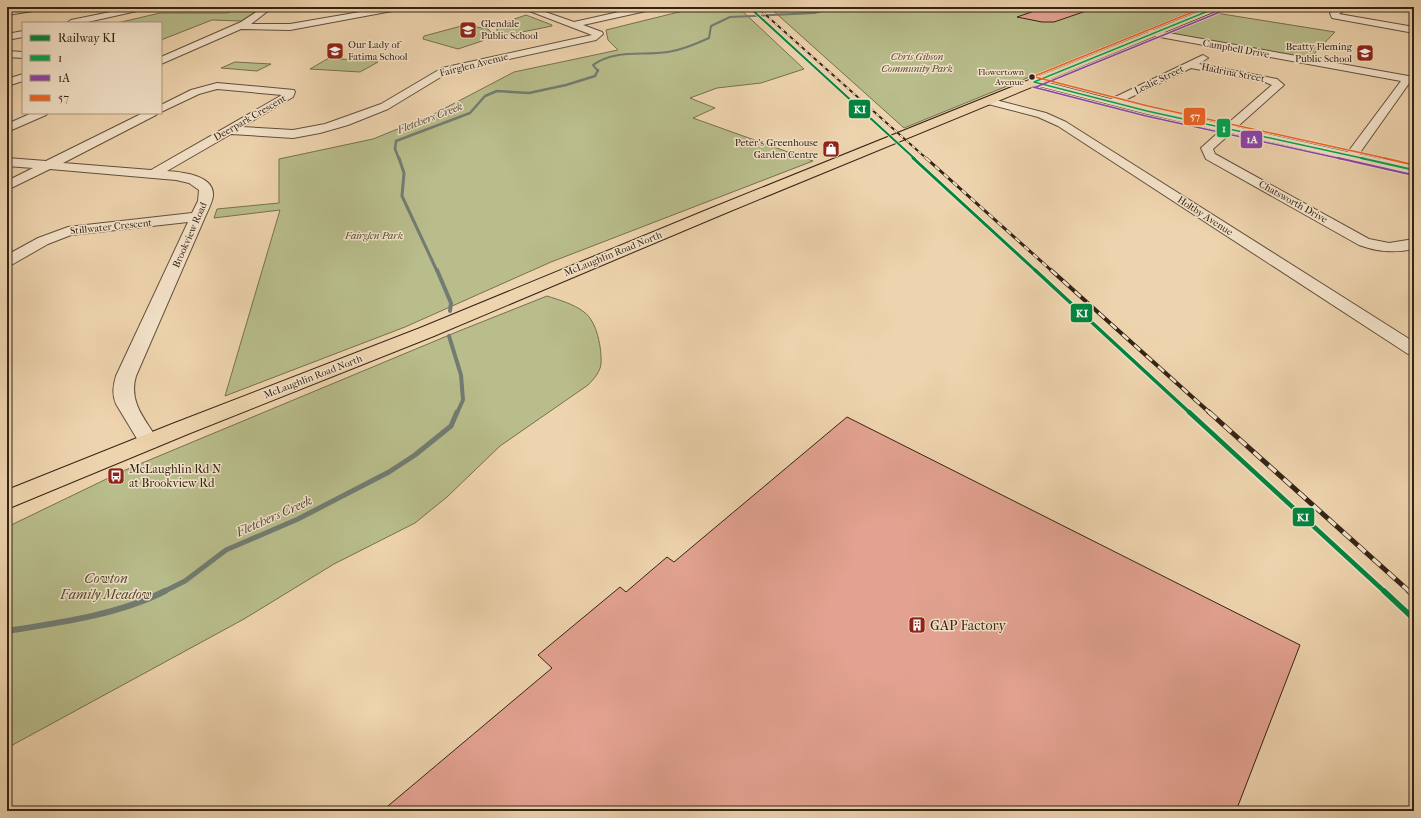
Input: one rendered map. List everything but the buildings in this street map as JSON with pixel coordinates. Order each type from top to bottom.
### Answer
[{"type":"main road","name":"McLaughlin Road North","points":[[7,500],[148,442],[427,332],[715,212],[1218,7]]},
{"type":"street","points":[[7,14],[44,7]]},
{"type":"street","points":[[76,22],[146,7]]},
{"type":"street","points":[[162,61],[240,26],[255,18],[269,7]]},
{"type":"street","points":[[240,26],[290,27],[403,7]]},
{"type":"street","points":[[525,7],[573,25],[652,7]]},
{"type":"street","points":[[1346,7],[1334,13],[1335,16],[1414,30]]},
{"type":"street","name":"Fairglen Avenue","points":[[228,130],[293,134],[309,132],[380,109],[395,101],[431,76],[446,70],[593,38],[599,34],[573,25]]},
{"type":"street","points":[[7,37],[22,34]]},
{"type":"street","name":"Campbell Drive","points":[[1152,34],[1411,80]]},
{"type":"street","name":"Leslie Street","points":[[1113,102],[1226,47]]},
{"type":"street","points":[[7,54],[22,55]]},
{"type":"street","name":"Hadrina Street","points":[[1191,65],[1265,79],[1273,81],[1279,85],[1229,128]]},
{"type":"street","points":[[7,84],[22,77]]},
{"type":"street","points":[[1351,156],[1411,80]]},
{"type":"street","points":[[1034,82],[1113,102],[1414,170]]},
{"type":"street","name":"Deerpark Crescent","points":[[153,174],[289,95],[290,92],[217,86],[208,87],[200,89],[162,108]]},
{"type":"street","name":"Holtby Avenue","points":[[988,101],[1042,115],[1060,123],[1414,350]]},
{"type":"street","points":[[7,128],[40,114]]},
{"type":"street","points":[[7,186],[150,114]]},
{"type":"street","name":"Chatsworth Drive","points":[[1229,128],[1207,148],[1210,156],[1364,242],[1378,247],[1397,248],[1414,244]]},
{"type":"street","name":"Brookview Road","points":[[7,162],[186,177],[196,181],[203,186],[207,192],[207,197],[126,376],[122,389],[123,399],[148,442]]},
{"type":"street","name":"Stillwater Crescent","points":[[7,261],[43,241],[68,231],[198,217]]},
{"type":"green space","points":[[236,7],[263,7],[241,21],[212,20],[162,40],[162,22],[121,22],[160,13],[228,13]]},
{"type":"green space","name":"Fairglen Park","points":[[699,7],[738,7],[804,69],[761,83],[717,88],[690,98],[715,108],[693,118],[813,161],[551,262],[405,327],[225,396],[280,210],[214,218],[217,209],[279,203],[279,159],[373,139],[432,115],[514,72],[618,50],[608,40],[606,30]]},
{"type":"green space","name":"Chris Gibson Community Park","points":[[769,7],[1178,7],[1194,10],[904,128]]},
{"type":"green space","points":[[1216,13],[1335,32],[1309,59],[1169,33]]},
{"type":"green space","points":[[526,15],[552,26],[502,36],[497,31],[497,25]]},
{"type":"green space","points":[[465,25],[488,29],[491,32],[491,35],[482,41],[458,49],[423,39],[424,36]]},
{"type":"green space","points":[[329,58],[378,62],[360,72],[310,69]]},
{"type":"green space","points":[[235,62],[271,64],[257,71],[221,68]]},
{"type":"green space","name":"Cowton Family Meadow","points":[[547,296],[566,302],[580,309],[589,316],[595,328],[601,351],[601,364],[598,373],[588,385],[500,446],[447,497],[415,523],[334,564],[244,619],[7,748],[7,527],[123,471],[459,331]]},
{"type":"waterway","name":"Fletchers Creek","points":[[598,71],[593,65],[611,57],[629,54],[668,52],[694,45],[709,38],[711,26],[730,17],[814,13],[837,7]]},
{"type":"waterway","name":"Fletchers Creek","points":[[399,159],[395,149],[396,141],[470,113],[485,96],[497,91],[529,93],[566,85],[595,76],[598,71]]},
{"type":"waterway","name":"Fletchers Creek","points":[[399,158],[404,173],[402,196],[437,271]]},
{"type":"waterway","name":"Fletchers Creek","points":[[437,270],[451,303],[450,311]]},
{"type":"waterway","name":"Fletchers Creek","points":[[449,336],[461,375],[463,400],[457,413]]},
{"type":"waterway","name":"Fletchers Creek","points":[[165,591],[185,581],[226,550],[298,519],[389,472],[415,455],[451,426],[457,412]]},
{"type":"waterway","name":"Fletchers Creek","points":[[7,631],[67,621],[108,612],[128,606],[165,591]]},
{"type":"railway","points":[[757,7],[927,159]]},
{"type":"railway","points":[[926,158],[1052,271]]},
{"type":"railway","points":[[1051,270],[1210,413]]},
{"type":"railway","points":[[1209,412],[1410,592]]},
{"type":"railway","points":[[1410,592],[1414,596]]},
{"type":"rail line","name":"KI","points":[[749,7],[1414,619]]},
{"type":"transit line","name":"57","points":[[1032,77],[1205,7]]},
{"type":"transit line","name":"1","points":[[1034,82],[1218,7]]},
{"type":"transit line","name":"1A","points":[[1036,87],[1220,12]]},
{"type":"transit line","name":"57","points":[[1035,77],[1148,106],[1414,165]]},
{"type":"transit line","name":"1","points":[[1034,82],[1147,111],[1414,170]]},
{"type":"transit line","name":"1A","points":[[1033,87],[1146,116],[1413,175]]},
{"type":"place","name":"Glendale Public School","points":[[468,30]]},
{"type":"place","name":"Our Lady of Fatima School","points":[[335,51]]},
{"type":"place","name":"Beatty Fleming Public School","points":[[1365,53]]},
{"type":"place","name":"Flowertown Avenue","points":[[1032,77]]},
{"type":"place","name":"Peter's Greenhouse Garden Centre","points":[[831,149]]},
{"type":"place","name":"McLaughlin Rd N at Brookview Rd","points":[[116,476]]},
{"type":"place","name":"GAP Factory","points":[[917,625]]}]
